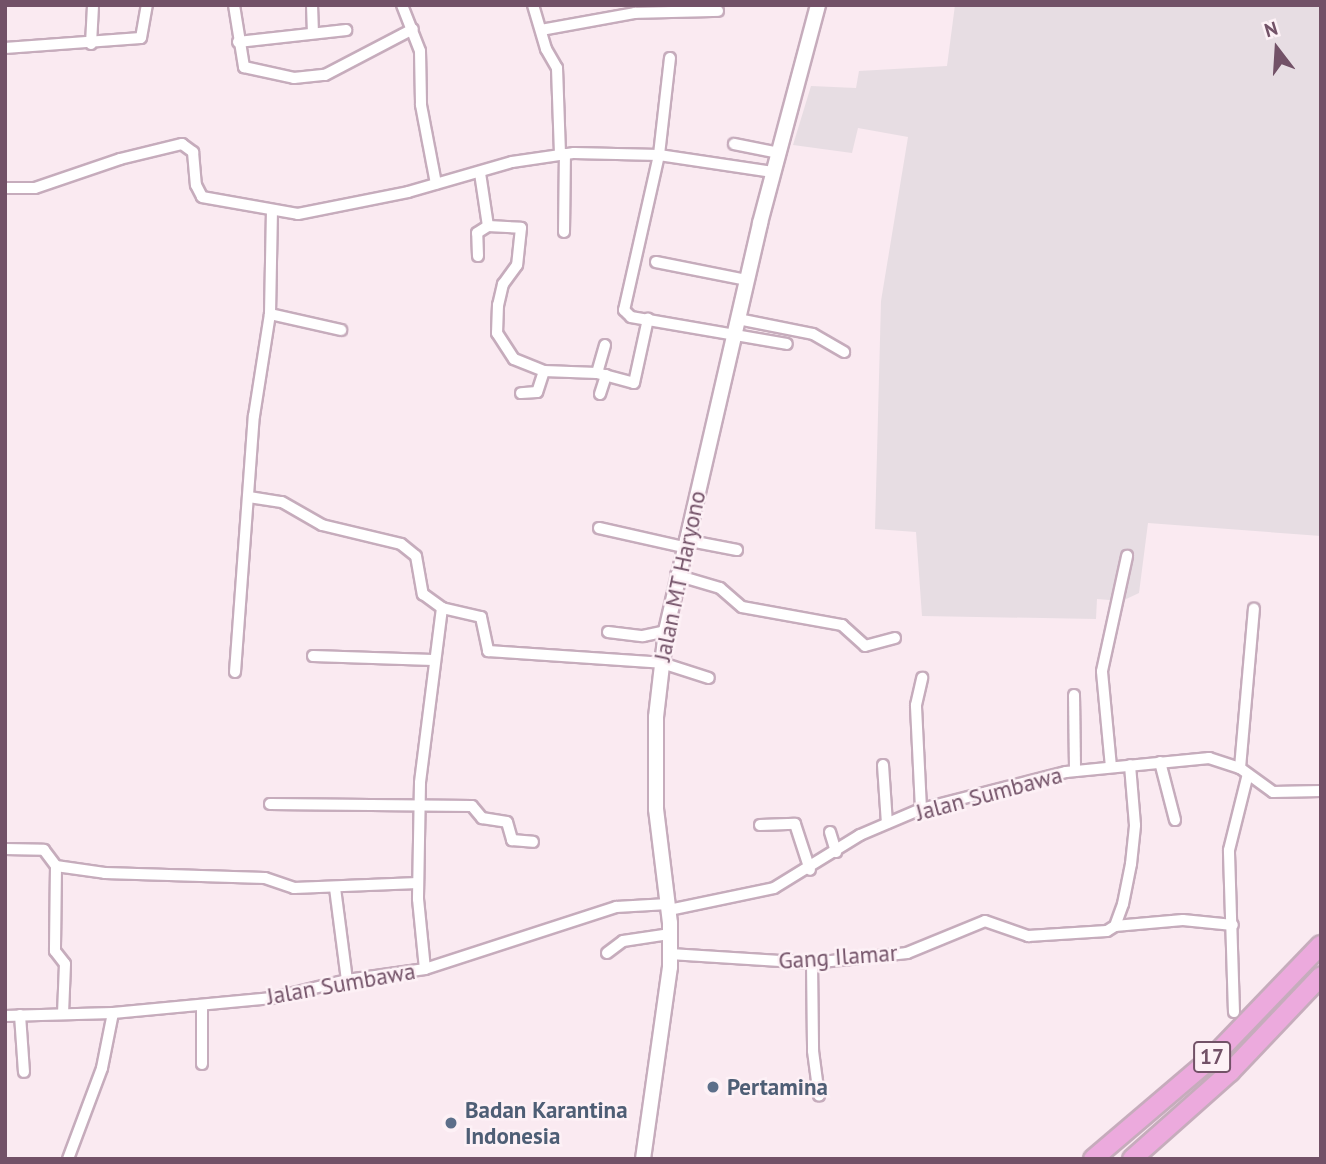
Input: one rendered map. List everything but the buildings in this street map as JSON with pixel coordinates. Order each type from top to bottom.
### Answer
[{"type":"highway","name":"17","points":[[1093,1159],[1214,1056],[1321,945]]},
{"type":"highway","name":"17","points":[[1132,1159],[1230,1072],[1321,976]]},
{"type":"main road","name":"Jalan MT Haryono","points":[[643,1159],[670,954],[668,907],[656,809],[662,663],[666,631],[676,575],[773,172],[818,5]]},
{"type":"street","points":[[91,44],[93,5]]},
{"type":"street","points":[[5,48],[91,44],[141,38],[147,5]]},
{"type":"street","points":[[234,5],[242,63],[249,69],[311,79],[371,55],[413,29]]},
{"type":"street","points":[[312,5],[313,33]]},
{"type":"street","points":[[402,5],[420,51],[421,105],[436,184]]},
{"type":"street","points":[[533,5],[557,68],[564,232]]},
{"type":"street","points":[[541,30],[635,13],[718,11]]},
{"type":"street","points":[[239,42],[346,30]]},
{"type":"street","points":[[670,58],[659,155],[623,306],[631,317],[787,344]]},
{"type":"street","points":[[5,188],[35,188],[120,159],[182,144],[193,152],[196,185],[202,197],[272,211],[311,213],[480,173],[512,162],[562,154],[659,155],[773,172]]},
{"type":"street","points":[[734,144],[779,153]]},
{"type":"street","points":[[480,173],[488,226]]},
{"type":"street","points":[[235,672],[256,405],[270,314],[272,211]]},
{"type":"street","points":[[478,256],[477,233],[488,226],[521,228],[517,265],[503,284],[498,305],[499,340],[514,359],[544,371],[601,374],[634,383],[648,319]]},
{"type":"street","points":[[656,262],[747,280]]},
{"type":"street","points":[[270,314],[341,330]]},
{"type":"street","points":[[738,319],[813,334],[844,352]]},
{"type":"street","points":[[600,394],[605,345]]},
{"type":"street","points":[[521,393],[537,392],[544,371]]},
{"type":"street","points":[[249,497],[282,502],[322,525],[401,544],[416,555],[423,594],[442,608],[481,617],[488,651],[662,663],[709,678]]},
{"type":"street","points":[[599,527],[684,544],[737,550]]},
{"type":"street","points":[[1111,767],[1102,671],[1127,556]]},
{"type":"street","points":[[676,575],[720,588],[742,607],[842,625],[865,646],[895,638]]},
{"type":"street","points":[[425,969],[418,883],[420,805],[433,660],[442,608]]},
{"type":"street","points":[[1234,1012],[1229,850],[1244,771],[1254,609]]},
{"type":"street","points":[[608,632],[643,636],[666,631]]},
{"type":"street","points":[[313,656],[433,660]]},
{"type":"street","points":[[921,809],[916,705],[922,678]]},
{"type":"street","points":[[1074,695],[1075,771]]},
{"type":"street","name":"Jalan Sumbawa","points":[[5,1016],[113,1013],[202,1006],[272,998],[347,980],[425,969],[616,907],[668,907],[768,890],[810,870],[887,823],[921,809],[1075,771],[1214,759],[1244,771],[1273,792],[1321,791]]},
{"type":"street","points":[[1160,762],[1175,820]]},
{"type":"street","points":[[883,765],[887,823]]},
{"type":"street","points":[[1130,765],[1135,825],[1128,883],[1115,926],[1183,920],[1233,926]]},
{"type":"street","points":[[270,804],[472,806],[482,818],[507,822],[512,840],[533,842]]},
{"type":"street","points":[[760,825],[794,824],[810,870]]},
{"type":"street","points":[[830,832],[836,852]]},
{"type":"street","points":[[5,849],[44,850],[56,866],[55,951],[66,969],[64,1013]]},
{"type":"street","points":[[56,866],[105,873],[265,878],[294,888],[418,883]]},
{"type":"street","points":[[335,888],[347,980]]},
{"type":"street","name":"Gang Ilamar","points":[[670,954],[812,963],[905,953],[974,923],[999,924],[1028,936],[1104,932],[1115,926]]},
{"type":"street","points":[[607,953],[623,941],[670,934]]},
{"type":"street","points":[[812,963],[813,1051],[819,1096]]},
{"type":"street","points":[[202,1006],[202,1064]]},
{"type":"street","points":[[68,1159],[102,1068],[113,1013]]},
{"type":"street","points":[[20,1015],[24,1072]]},
{"type":"shaded area","points":[[955,5],[1321,5],[1321,536],[1148,523],[1139,593],[1122,601],[1097,599],[1096,619],[922,616],[916,532],[875,529],[881,301],[908,137],[858,128],[852,153],[793,145],[811,86],[856,88],[859,71],[947,66]]},
{"type":"place","name":"Pertamina","points":[[713,1087]]},
{"type":"place","name":"Badan Karantina Indonesia","points":[[451,1123]]}]
